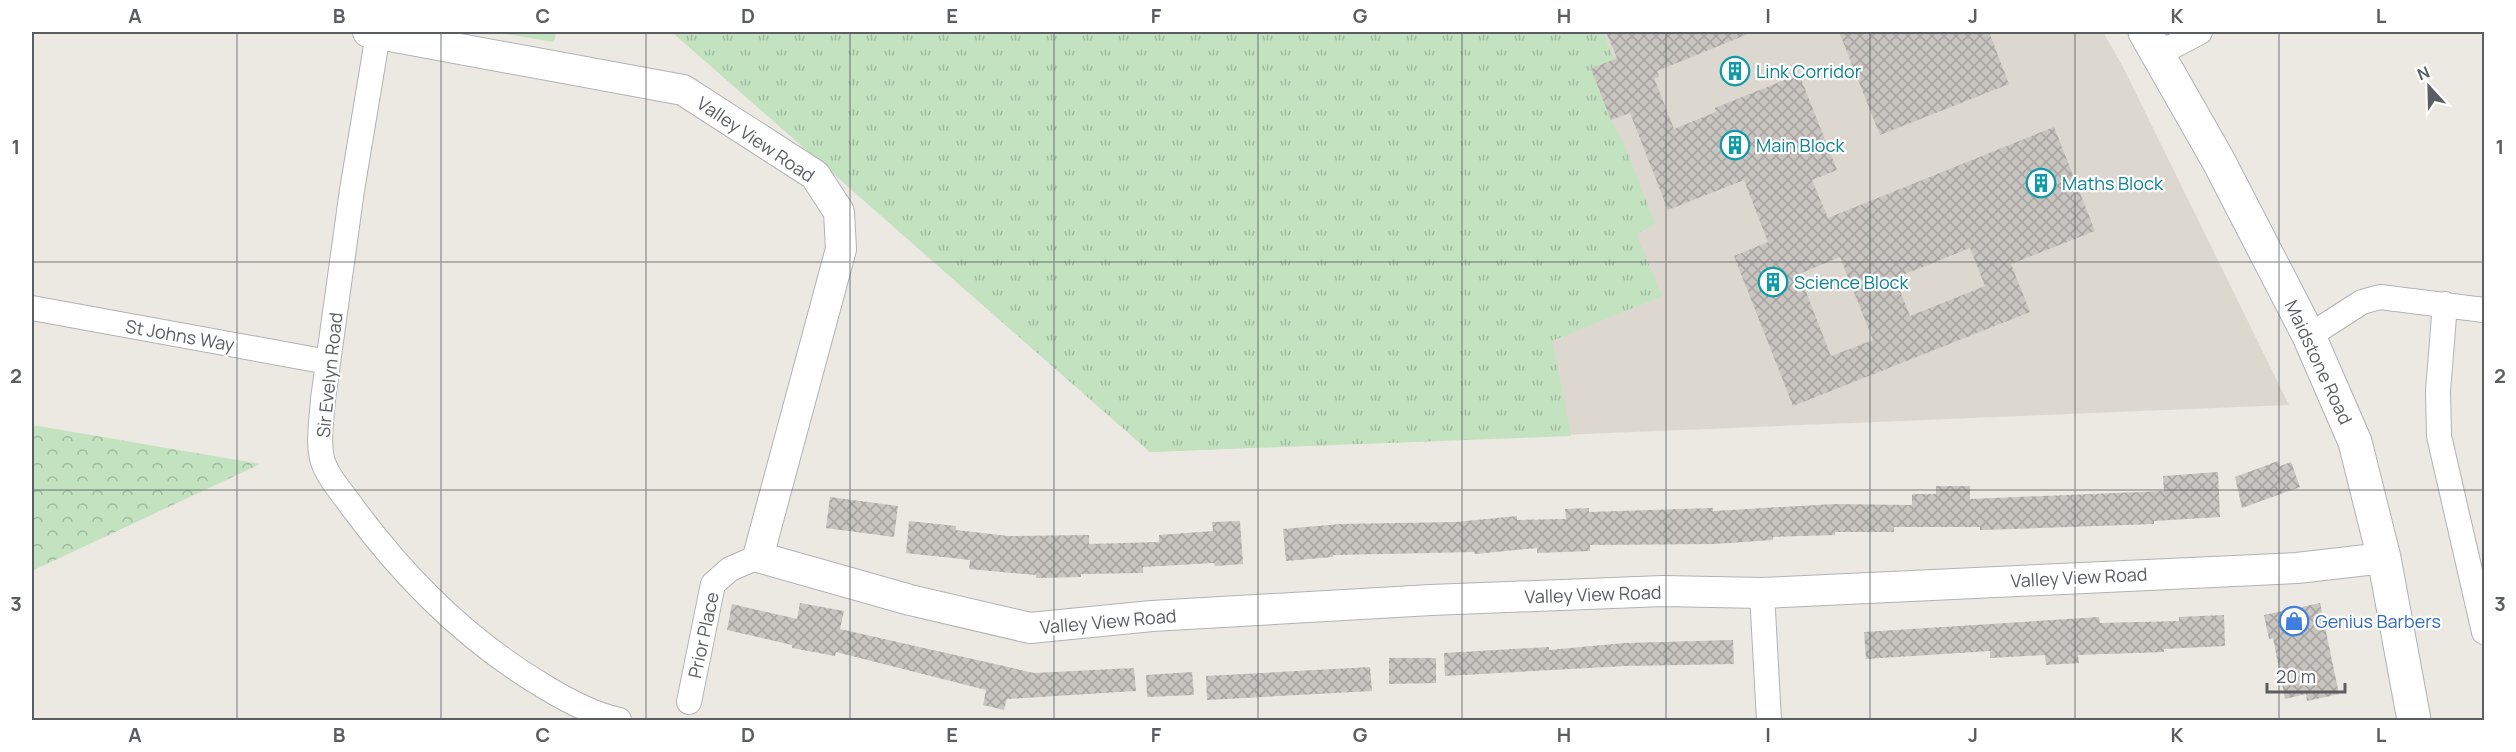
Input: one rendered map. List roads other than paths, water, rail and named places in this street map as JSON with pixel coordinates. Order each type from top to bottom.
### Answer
[{"type":"main road","name":"Maidstone Road","points":[[2151,43],[2218,160],[2309,336],[2355,442],[2384,558],[2414,720]]},
{"type":"street","points":[[2151,43],[2200,32]]},
{"type":"street","name":"Sir Evelyn Road","points":[[373,33],[328,362],[321,433],[323,464],[378,540],[442,610],[501,661],[597,715],[619,720]]},
{"type":"street","name":"Valley View Road","points":[[373,33],[683,90],[815,175],[839,212],[841,249],[758,557],[910,600],[1030,628],[1152,616],[1431,600],[1663,591],[1762,593],[2297,568],[2384,558]]},
{"type":"street","points":[[2309,336],[2362,302],[2380,297],[2484,310]]},
{"type":"street","points":[[2445,304],[2438,391],[2439,436],[2484,632]]},
{"type":"street","name":"St Johns Way","points":[[32,308],[328,362]]},
{"type":"street","name":"Prior Place","points":[[689,702],[713,584],[730,569],[758,557]]},
{"type":"street","points":[[1762,593],[1769,720]]},
{"type":"place","name":"Link Corridor","points":[[1735,71]]},
{"type":"place","name":"Main Block","points":[[1735,145]]},
{"type":"place","name":"Maths Block","points":[[2041,183]]},
{"type":"place","name":"Science Block","points":[[1773,282]]},
{"type":"place","name":"Genius Barbers","points":[[2294,621]]}]
